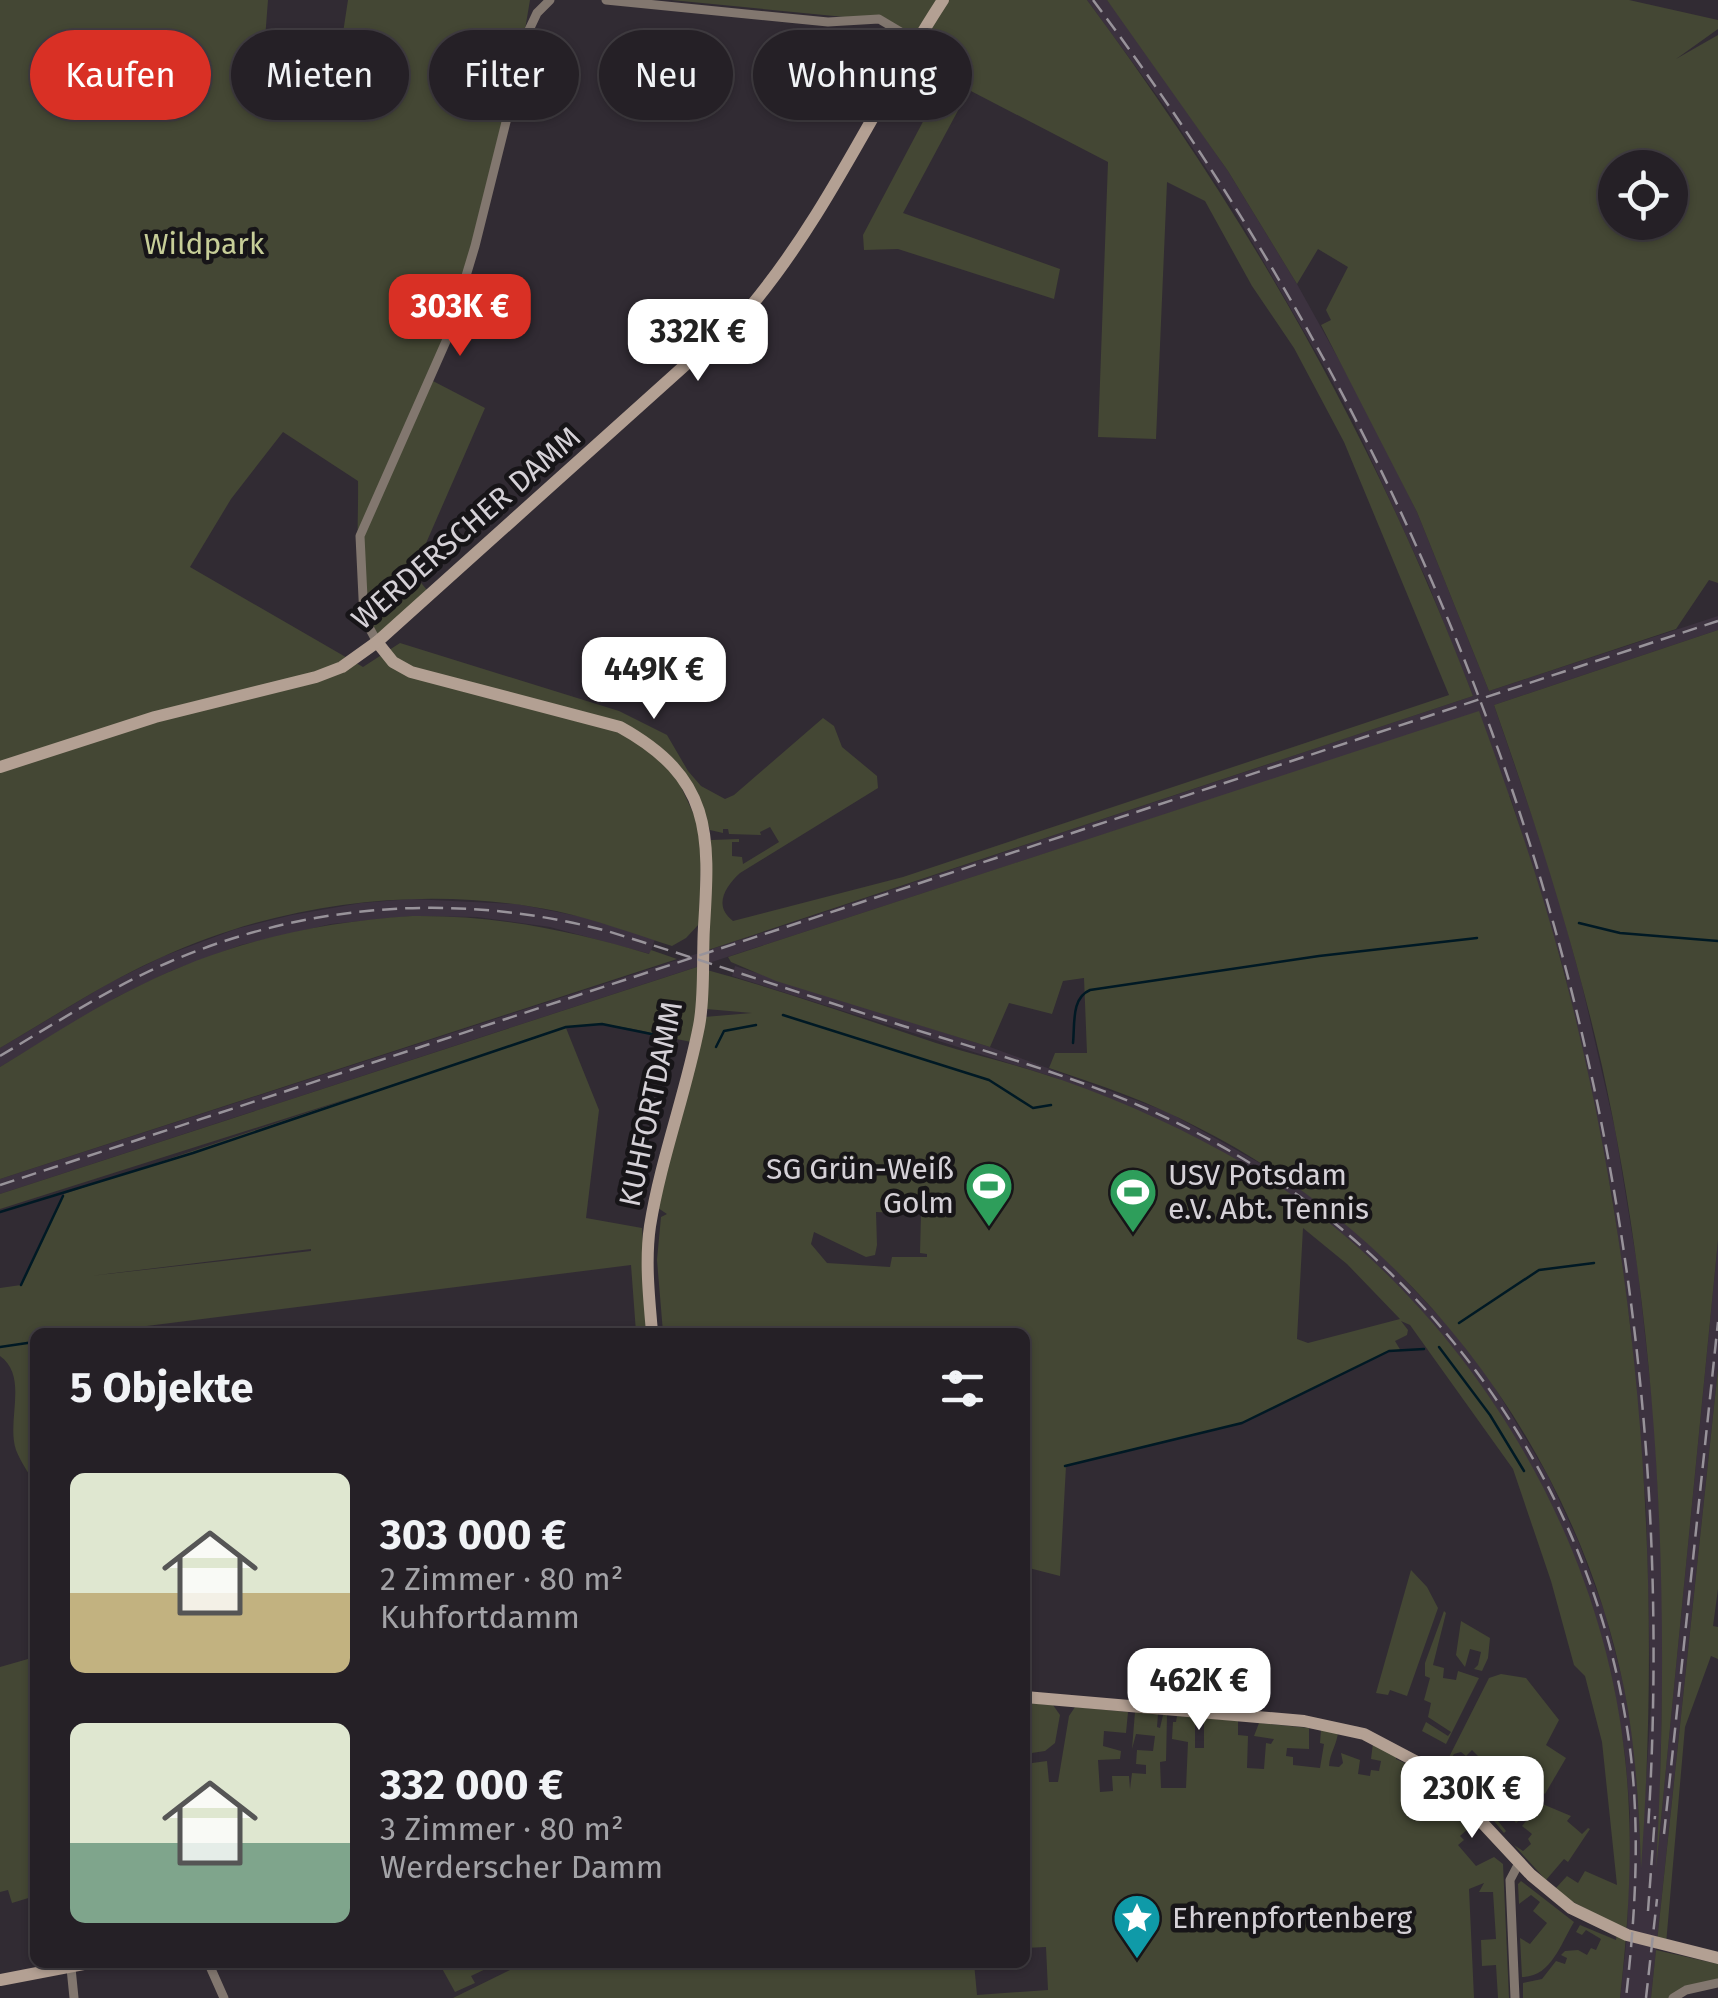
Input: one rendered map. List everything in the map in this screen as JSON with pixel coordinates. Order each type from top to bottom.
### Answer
[{"type":"street","points":[[377,642],[362,610],[360,536],[447,340],[475,246],[529,30],[537,13],[550,0]]},
{"type":"street","points":[[606,0],[828,22],[879,19],[898,30]]},
{"type":"street","name":"WERDERSCHER DAMM","points":[[923,30],[942,0]]},
{"type":"street","name":"WERDERSCHER DAMM","points":[[0,767],[155,718],[316,677],[342,667],[377,642],[751,306],[790,260],[872,120]]},
{"type":"street","name":"KUHFORTDAMM","points":[[377,642],[393,662],[410,672],[620,727],[673,766],[700,812],[708,862],[701,1014],[651,1222],[647,1257],[652,1328]]},
{"type":"street","points":[[1030,1697],[1304,1722],[1364,1734],[1434,1771],[1519,1863],[1571,1908],[1617,1931],[1718,1958]]},
{"type":"street","points":[[1515,1998],[1510,1880],[1519,1863]]},
{"type":"street","points":[[0,1980],[71,1968],[74,1998]]},
{"type":"street","points":[[211,1968],[224,1998]]},
{"type":"street","points":[[1673,1998],[1686,1990],[1718,1983]]},
{"type":"shaded area","points":[[1087,0],[1107,0],[1123,20],[1228,171],[1297,284],[1417,512],[1489,691],[1718,616],[1718,630],[1494,705],[1553,877],[1582,985],[1615,1129],[1638,1270],[1654,1417],[1664,1598],[1659,1839],[1718,1240],[1718,1369],[1651,1998],[1620,1998],[1627,1935],[1630,1813],[1614,1688],[1595,1617],[1569,1546],[1523,1452],[1483,1391],[1421,1311],[1318,1215],[1259,1174],[1184,1132],[1050,1076],[732,976],[735,966],[990,1047],[1168,1112],[1265,1166],[1325,1206],[1381,1254],[1453,1331],[1493,1384],[1548,1476],[1579,1543],[1605,1613],[1624,1686],[1635,1752],[1641,1854],[1651,1706],[1646,1508],[1630,1324],[1612,1196],[1564,971],[1510,796],[1197,804],[0,1194],[0,1179],[755,935],[1473,696],[1427,581],[1325,368],[1232,207]]},
{"type":"shaded area","points":[[411,899],[517,904],[588,918],[655,939],[650,954],[550,927],[477,917],[412,916],[331,924],[241,945],[171,971],[117,997],[0,1067],[0,1048],[109,983],[164,956],[236,929],[292,915]]},
{"type":"green space","name":"Wildpark","points":[[0,0],[268,0],[266,30],[231,30],[231,120],[409,120],[409,30],[343,30],[348,0],[530,0],[525,30],[429,30],[429,120],[506,120],[475,246],[431,380],[485,408],[413,573],[431,595],[377,642],[363,607],[360,586],[358,481],[283,432],[231,499],[190,567],[363,667],[400,643],[619,711],[667,735],[701,786],[725,799],[823,718],[834,726],[842,747],[877,776],[878,788],[740,873],[722,903],[733,921],[903,877],[1449,695],[1344,442],[1294,348],[1252,286],[1205,201],[1167,182],[1156,439],[1098,437],[1108,162],[972,92],[972,30],[897,30],[865,19],[671,0],[1087,0],[1202,165],[1304,334],[1394,510],[1473,696],[708,950],[711,840],[739,839],[732,842],[732,856],[742,857],[743,864],[779,842],[770,827],[761,835],[710,830],[695,789],[676,776],[702,832],[699,924],[672,946],[556,911],[506,903],[405,899],[354,903],[304,911],[206,939],[119,978],[0,1048]]},
{"type":"green space","points":[[1107,0],[1629,0],[1718,20],[1718,29],[1676,59],[1718,35],[1718,583],[1709,580],[1676,629],[1489,691],[1417,512],[1321,325],[1331,320],[1326,310],[1348,267],[1318,249],[1297,284],[1228,171]]},
{"type":"green space","points":[[924,120],[953,120],[903,213],[1060,269],[1054,299],[898,249],[864,250],[863,235]]},
{"type":"green space","points":[[1718,630],[1718,1240],[1656,1870],[1661,1567],[1649,1366],[1637,1265],[1622,1166],[1591,1020],[1553,884],[1494,705]]},
{"type":"green space","points":[[1479,711],[1524,839],[1563,969],[1611,1190],[1627,1303],[1639,1416],[1649,1642],[1641,1869],[1628,1711],[1601,1600],[1567,1515],[1525,1434],[1474,1359],[1415,1290],[1349,1227],[1276,1173],[1161,1110],[1049,1068],[1055,1053],[1087,1053],[1084,978],[1063,981],[1052,1014],[1009,1003],[990,1047],[776,981],[731,962],[728,957]]},
{"type":"green space","points":[[412,916],[473,918],[532,926],[649,954],[651,950],[677,959],[0,1179],[0,1067],[121,995],[204,958],[306,929]]},
{"type":"green space","points":[[697,967],[697,1013],[691,1042],[612,1025],[566,1028],[599,1110],[586,1218],[642,1228],[649,1328],[636,1328],[631,1265],[131,1328],[30,1328],[30,1477],[14,1438],[13,1375],[0,1356],[0,1288],[21,1285],[64,1194],[369,1092],[0,1209],[0,1194]],"holes":[[[311,1249],[311,1251],[90,1276]]]},
{"type":"green space","points":[[707,970],[1040,1073],[1135,1108],[1225,1153],[1303,1203],[1376,1263],[1440,1332],[1497,1408],[1545,1490],[1582,1577],[1610,1667],[1625,1758],[1630,1848],[1620,1998],[1523,1998],[1523,1983],[1542,1979],[1556,1961],[1565,1964],[1567,1958],[1561,1955],[1565,1951],[1578,1950],[1587,1955],[1591,1948],[1596,1950],[1601,1939],[1586,1930],[1582,1935],[1576,1932],[1580,1925],[1616,1940],[1618,1925],[1555,1889],[1567,1876],[1578,1883],[1585,1871],[1617,1885],[1602,1742],[1585,1676],[1574,1665],[1551,1581],[1513,1469],[1410,1325],[1401,1321],[1408,1330],[1407,1335],[1395,1341],[1401,1351],[1389,1351],[1242,1423],[1066,1466],[1060,1576],[1030,1568],[1030,1328],[663,1328],[657,1260],[661,1217],[667,1214],[658,1208],[704,1017],[752,1013],[706,1009]],"holes":[[[876,1212],[921,1214],[920,1253],[927,1257],[892,1257],[890,1267],[827,1263],[811,1244],[814,1232],[866,1257],[875,1255]],[[1303,1228],[1347,1264],[1400,1319],[1308,1343],[1297,1339]]]},
{"type":"green space","points":[[1718,1369],[1718,1589],[1713,1626],[1718,1627],[1718,1659],[1711,1656],[1685,1727],[1666,1944],[1657,1942]]},
{"type":"green space","points":[[1411,1570],[1427,1587],[1438,1608],[1407,1696],[1390,1690],[1388,1695],[1376,1693]]},
{"type":"green space","points":[[1444,1611],[1433,1665],[1444,1668],[1443,1678],[1456,1680],[1458,1671],[1479,1678],[1446,1744],[1422,1731],[1426,1722],[1448,1736],[1451,1732],[1428,1717],[1431,1703],[1424,1700],[1430,1678],[1425,1676],[1425,1663]]},
{"type":"green space","points":[[1461,1621],[1490,1638],[1482,1671],[1474,1669],[1481,1652],[1470,1649],[1465,1667],[1456,1655]]},
{"type":"green space","points":[[30,1658],[30,1898],[12,1903],[8,1890],[0,1892],[0,1667]]},
{"type":"green space","points":[[1501,1674],[1526,1678],[1559,1720],[1546,1745],[1566,1758],[1545,1794],[1531,1785],[1523,1798],[1527,1814],[1516,1823],[1508,1813],[1498,1821],[1504,1833],[1494,1821],[1508,1808],[1509,1793],[1516,1795],[1520,1782],[1506,1776],[1488,1815],[1470,1794],[1487,1778],[1480,1769],[1485,1763],[1472,1750],[1466,1756],[1461,1752],[1454,1754],[1447,1766],[1458,1773],[1454,1778],[1444,1767],[1489,1678]]},
{"type":"green space","points":[[1030,1703],[1053,1705],[1060,1715],[1055,1743],[1045,1751],[1030,1753]]},
{"type":"green space","points":[[1075,1707],[1128,1712],[1126,1733],[1104,1731],[1103,1746],[1121,1751],[1120,1759],[1098,1760],[1100,1792],[1113,1791],[1112,1776],[1129,1776],[1130,1789],[1132,1773],[1146,1774],[1146,1765],[1136,1764],[1137,1750],[1153,1751],[1155,1736],[1136,1734],[1132,1749],[1135,1712],[1158,1714],[1160,1728],[1163,1715],[1167,1715],[1166,1761],[1160,1762],[1161,1788],[1186,1788],[1188,1742],[1172,1739],[1177,1716],[1195,1717],[1195,1748],[1204,1748],[1204,1718],[1238,1721],[1238,1735],[1248,1736],[1247,1768],[1264,1769],[1266,1743],[1271,1744],[1274,1739],[1254,1736],[1259,1723],[1309,1728],[1309,1749],[1287,1748],[1286,1756],[1293,1757],[1293,1765],[1320,1768],[1324,1744],[1320,1743],[1321,1730],[1338,1732],[1329,1766],[1339,1767],[1343,1763],[1341,1753],[1360,1760],[1358,1774],[1370,1776],[1371,1770],[1379,1771],[1381,1761],[1371,1759],[1373,1743],[1397,1754],[1396,1759],[1429,1778],[1457,1807],[1469,1828],[1460,1836],[1464,1840],[1458,1845],[1476,1866],[1494,1857],[1503,1864],[1509,1998],[1498,1998],[1496,1965],[1482,1966],[1481,1940],[1496,1939],[1493,1892],[1479,1892],[1484,1883],[1469,1889],[1474,1998],[453,1998],[514,1968],[974,1968],[977,1995],[1048,1990],[1046,1947],[1030,1948],[1030,1763],[1047,1761],[1049,1782],[1058,1782],[1069,1716]]},
{"type":"green space","points":[[1540,1803],[1571,1816],[1567,1821],[1582,1834],[1590,1829],[1568,1862],[1564,1859],[1546,1880],[1514,1845],[1523,1851],[1531,1844],[1528,1839],[1532,1834],[1522,1826]]},
{"type":"green space","points":[[1521,1881],[1574,1922],[1548,1966],[1522,1977],[1520,1938],[1530,1944],[1547,1923],[1533,1911],[1540,1902],[1531,1895],[1519,1904]]},
{"type":"green space","points":[[1656,1950],[1718,1964],[1718,1980],[1684,1986],[1669,1998],[1651,1998]]},
{"type":"green space","points":[[442,1968],[488,1968],[471,1976],[475,1983],[455,1992]]},
{"type":"waterway","points":[[1579,923],[1620,933],[1718,941]]},
{"type":"waterway","points":[[1073,1043],[1077,1005],[1090,990],[1319,956],[1477,938]]},
{"type":"waterway","points":[[783,1015],[989,1080],[1033,1108],[1051,1105]]},
{"type":"waterway","points":[[0,1212],[193,1153],[566,1027],[602,1024],[671,1038]]},
{"type":"waterway","points":[[716,1047],[724,1031],[756,1025]]},
{"type":"waterway","points":[[21,1285],[63,1196]]},
{"type":"waterway","points":[[1459,1323],[1539,1270],[1594,1263]]},
{"type":"waterway","points":[[0,1347],[30,1343]]},
{"type":"waterway","points":[[1439,1347],[1490,1415],[1524,1471]]},
{"type":"waterway","points":[[1065,1466],[1242,1423],[1389,1351],[1424,1349]]},
{"type":"railway","points":[[1093,0],[1233,205],[1354,417],[1455,638],[1536,865],[1596,1098],[1635,1337],[1653,1581],[1648,1830]]},
{"type":"railway","points":[[0,1185],[1718,621]]},
{"type":"railway","points":[[0,1056],[167,963],[274,927],[384,910],[496,911],[552,919],[644,942],[1052,1072],[1197,1133],[1282,1184],[1360,1245],[1430,1314],[1491,1392],[1542,1476],[1583,1565],[1613,1659],[1631,1757],[1635,1878],[1626,1998]]},
{"type":"railway","points":[[1664,1834],[1718,1322]]},
{"type":"railway","points":[[1648,1911],[1655,1816]]},
{"type":"railway","points":[[1646,1998],[1657,1899]]},
{"type":"place","name":"SG Grün-Weiß Golm","points":[[989,1228]]},
{"type":"place","name":"USV Potsdam e.V. Abt. Tennis","points":[[1133,1234]]},
{"type":"place","name":"Ehrenpfortenberg","points":[[1137,1960]]}]
